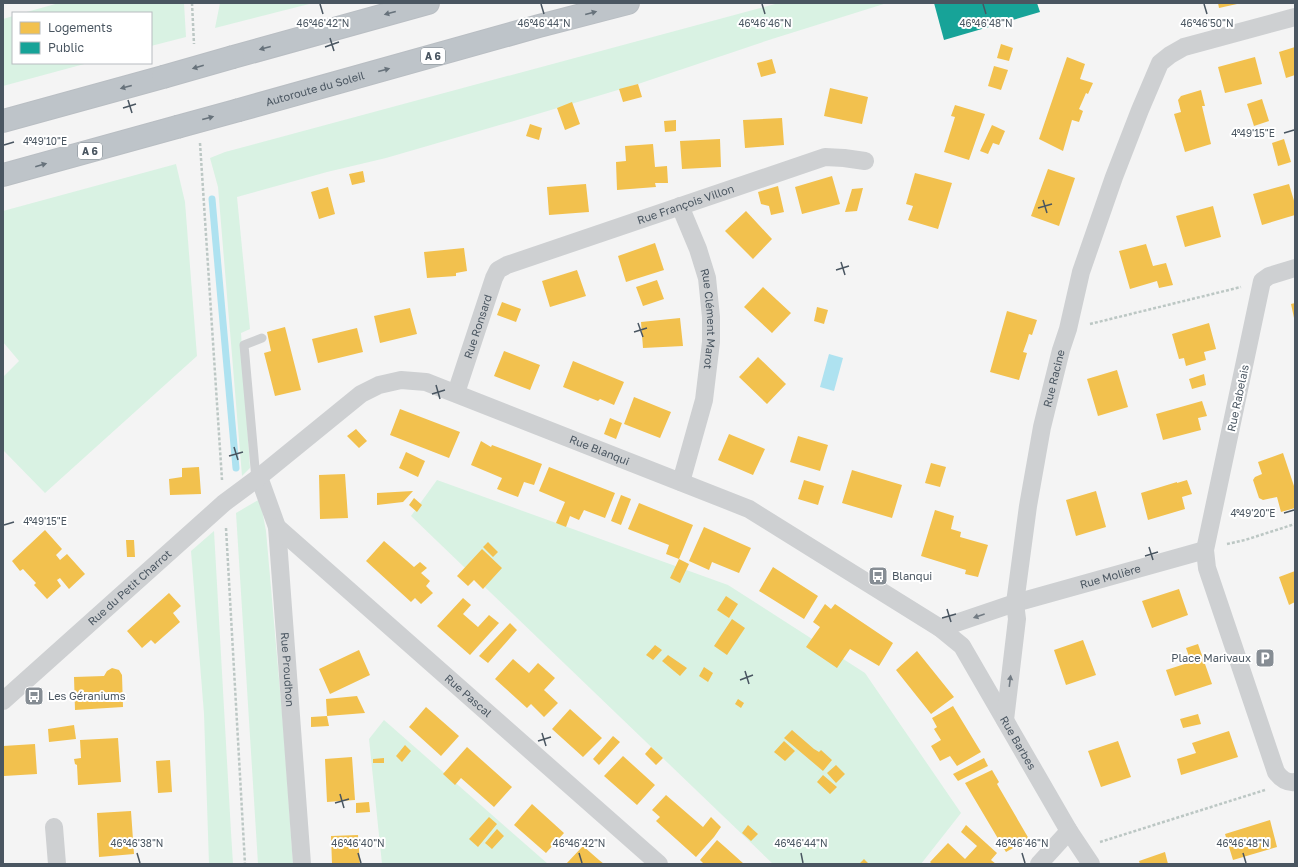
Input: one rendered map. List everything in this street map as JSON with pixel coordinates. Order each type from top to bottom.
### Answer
[{"type":"highway","points":[[3,121],[428,3]]},
{"type":"highway","name":"Autoroute du Soleil","points":[[3,175],[539,26],[628,3]]},
{"type":"street","name":"Rue Racine","points":[[1005,720],[1018,619],[1015,603],[1028,506],[1042,428],[1068,329],[1081,272],[1114,177],[1140,110],[1160,63],[1170,55],[1184,48],[1209,40],[1295,17]]},
{"type":"street","name":"Rue François Villon","points":[[507,265],[825,157],[865,161]]},
{"type":"street","name":"Rue Clément Marot","points":[[680,206],[703,263],[707,278],[711,317],[711,342],[704,400],[681,482]]},
{"type":"street","name":"Rue Ronsard","points":[[456,393],[494,278],[498,270],[507,265]]},
{"type":"street","points":[[1262,281],[1269,276],[1295,268]]},
{"type":"street","name":"Rue Rabelais","points":[[1205,550],[1262,281]]},
{"type":"street","name":"Rue Blanqui","points":[[257,478],[361,394],[379,385],[401,380],[426,382],[749,509],[940,628]]},
{"type":"street","name":"Rue du Petit Charrot","points":[[3,701],[224,503],[257,478]]},
{"type":"street","name":"Rue Proudhon","points":[[257,478],[277,527],[302,864]]},
{"type":"street","name":"Rue Pascal","points":[[277,527],[659,864]]},
{"type":"street","points":[[1205,550],[1207,568],[1276,772],[1282,780],[1293,782]]},
{"type":"street","name":"Rue Molière","points":[[940,628],[1015,603],[1205,550]]},
{"type":"street","name":"Rue Barbes","points":[[940,628],[962,646],[1069,831],[1091,864]]},
{"type":"street","points":[[54,827],[57,864]]},
{"type":"street","points":[[1039,864],[1069,831]]},
{"type":"lane","points":[[257,478],[244,345],[262,338]]},
{"type":"path","points":[[192,3],[194,47]]},
{"type":"path","points":[[200,142],[224,503],[245,864]]},
{"type":"path","points":[[1068,329],[1262,281]]},
{"type":"path","points":[[1205,550],[1245,540],[1295,524]]},
{"type":"path","points":[[1080,848],[1293,782]]},
{"type":"green space","points":[[59,3],[184,3],[186,37],[152,46],[152,12],[27,12]]},
{"type":"green space","points":[[220,3],[313,3],[215,28]]},
{"type":"green space","points":[[779,3],[887,3],[772,39],[638,84],[386,158],[327,172],[237,197],[250,329],[241,333],[250,468],[242,476],[218,187],[210,158],[225,152]]},
{"type":"green space","points":[[12,16],[12,64],[84,64],[3,86],[3,19]]},
{"type":"green space","points":[[176,164],[185,202],[197,356],[45,493],[3,450],[3,377],[19,361],[3,342],[3,211]]},
{"type":"green space","points":[[437,480],[728,585],[865,673],[961,813],[921,864],[773,864],[411,516]]},
{"type":"green space","points":[[260,499],[266,531],[284,736],[293,864],[258,864],[236,513]]},
{"type":"green space","points":[[214,531],[233,864],[209,864],[204,714],[191,551]]},
{"type":"green space","points":[[384,720],[548,864],[382,864],[369,739]]},
{"type":"water","points":[[829,354],[843,358],[834,391],[820,387]]},
{"type":"building: Logements","points":[[1218,3],[1237,3],[1237,4],[1219,8]]},
{"type":"building: Logements","points":[[1001,44],[1013,48],[1009,61],[997,58]]},
{"type":"building: Logements","points":[[1295,47],[1295,75],[1286,78],[1279,52]]},
{"type":"building: Logements","points":[[1067,57],[1085,64],[1080,79],[1093,83],[1088,94],[1086,93],[1079,109],[1083,111],[1079,122],[1072,120],[1063,151],[1039,139]]},
{"type":"building: Logements","points":[[1255,57],[1262,84],[1225,93],[1218,67]]},
{"type":"building: Logements","points":[[772,59],[776,73],[761,77],[757,63]]},
{"type":"building: Logements","points":[[994,66],[1008,70],[1001,90],[988,86]]},
{"type":"building: Logements","points":[[638,84],[642,97],[623,102],[619,89]]},
{"type":"building: Logements","points":[[830,88],[868,97],[862,124],[824,116]]},
{"type":"building: Logements","points":[[1201,90],[1205,106],[1202,106],[1211,144],[1185,152],[1174,114],[1181,112],[1178,100],[1181,96]]},
{"type":"building: Logements","points":[[1262,99],[1269,121],[1254,126],[1247,104]]},
{"type":"building: Logements","points":[[572,102],[580,124],[565,130],[557,108]]},
{"type":"building: Logements","points":[[955,105],[985,114],[969,160],[944,152],[955,117],[951,116]]},
{"type":"building: Logements","points":[[782,118],[784,145],[745,148],[743,120]]},
{"type":"building: Logements","points":[[676,120],[676,131],[665,132],[664,121]]},
{"type":"building: Logements","points":[[530,124],[542,128],[539,140],[526,136]]},
{"type":"building: Logements","points":[[992,125],[1005,131],[999,145],[993,143],[988,154],[980,151]]},
{"type":"building: Logements","points":[[720,139],[721,167],[682,169],[680,141]]},
{"type":"building: Logements","points":[[1284,139],[1291,162],[1278,166],[1272,143]]},
{"type":"building: Logements","points":[[653,144],[655,167],[667,166],[668,183],[655,183],[656,187],[617,190],[616,162],[626,161],[625,146]]},
{"type":"building: Logements","points":[[1048,169],[1075,178],[1059,226],[1031,216]]},
{"type":"building: Logements","points":[[363,171],[365,182],[352,185],[349,174]]},
{"type":"building: Logements","points":[[915,173],[952,183],[938,229],[908,220],[913,206],[906,204]]},
{"type":"building: Logements","points":[[832,176],[840,204],[802,214],[795,187]]},
{"type":"building: Logements","points":[[586,184],[589,212],[549,215],[547,187]]},
{"type":"building: Logements","points":[[1289,184],[1295,204],[1295,215],[1262,225],[1253,194]]},
{"type":"building: Logements","points":[[778,186],[784,212],[771,215],[769,206],[761,204],[758,192]]},
{"type":"building: Logements","points":[[328,187],[335,214],[319,219],[311,192]]},
{"type":"building: Logements","points":[[863,188],[857,211],[845,212],[852,189]]},
{"type":"building: Logements","points":[[1213,206],[1221,237],[1185,247],[1176,216]]},
{"type":"building: Logements","points":[[746,211],[772,239],[753,259],[725,231]]},
{"type":"building: Logements","points":[[655,243],[664,270],[626,282],[618,256]]},
{"type":"building: Logements","points":[[1146,244],[1153,266],[1166,263],[1173,285],[1159,288],[1157,281],[1130,289],[1119,251]]},
{"type":"building: Logements","points":[[464,248],[467,271],[456,273],[456,276],[427,278],[424,252]]},
{"type":"building: Logements","points":[[577,270],[586,296],[550,307],[542,281]]},
{"type":"building: Logements","points":[[657,280],[664,299],[643,306],[636,287]]},
{"type":"building: Logements","points":[[763,287],[791,313],[772,333],[744,307]]},
{"type":"building: Logements","points":[[502,302],[521,309],[516,322],[497,315]]},
{"type":"building: Logements","points":[[1295,303],[1295,318],[1294,318],[1291,304]]},
{"type":"building: Logements","points":[[817,307],[828,310],[824,324],[814,321]]},
{"type":"building: Logements","points":[[410,308],[417,334],[380,343],[374,316]]},
{"type":"building: Logements","points":[[1007,311],[1037,320],[1032,335],[1029,334],[1023,352],[1027,353],[1019,380],[990,372]]},
{"type":"building: Logements","points":[[680,318],[683,346],[643,348],[641,322]]},
{"type":"building: Logements","points":[[1209,323],[1216,349],[1204,352],[1206,360],[1186,366],[1184,358],[1179,359],[1172,334]]},
{"type":"building: Logements","points":[[285,327],[301,390],[275,396],[264,353],[271,351],[267,332]]},
{"type":"building: Logements","points":[[357,328],[363,352],[318,363],[312,339]]},
{"type":"building: Logements","points":[[504,351],[540,365],[530,390],[494,376]]},
{"type":"building: Logements","points":[[758,357],[786,384],[767,404],[739,377]]},
{"type":"building: Logements","points":[[573,361],[624,382],[614,405],[600,399],[598,401],[563,387]]},
{"type":"building: Logements","points":[[1117,370],[1128,407],[1098,416],[1087,379]]},
{"type":"building: Logements","points":[[1204,374],[1206,385],[1192,389],[1189,379]]},
{"type":"building: Logements","points":[[634,397],[671,412],[660,438],[624,424]]},
{"type":"building: Logements","points":[[1202,401],[1207,416],[1198,418],[1201,430],[1163,440],[1156,414]]},
{"type":"building: Logements","points":[[400,409],[460,432],[449,458],[390,435]]},
{"type":"building: Logements","points":[[610,418],[622,423],[616,439],[604,434]]},
{"type":"building: Logements","points":[[356,429],[367,441],[359,448],[347,436]]},
{"type":"building: Logements","points":[[729,434],[765,449],[753,475],[718,460]]},
{"type":"building: Logements","points":[[798,436],[828,445],[820,471],[790,462]]},
{"type":"building: Logements","points":[[481,441],[491,447],[492,445],[542,464],[534,485],[524,482],[518,497],[497,489],[502,478],[471,465]]},
{"type":"building: Logements","points":[[406,452],[425,461],[418,477],[399,468]]},
{"type":"building: Logements","points":[[1283,453],[1295,489],[1295,508],[1281,512],[1277,497],[1263,500],[1259,498],[1253,480],[1255,477],[1262,474],[1258,462]]},
{"type":"building: Logements","points":[[931,463],[946,467],[940,487],[925,483]]},
{"type":"building: Logements","points":[[199,467],[201,494],[170,495],[169,479],[182,477],[182,468]]},
{"type":"building: Logements","points":[[549,467],[615,493],[605,518],[584,510],[579,520],[570,516],[566,527],[556,523],[565,502],[539,491]]},
{"type":"building: Logements","points":[[852,470],[902,485],[892,518],[842,503]]},
{"type":"building: Logements","points":[[345,474],[348,518],[320,519],[319,475]]},
{"type":"building: Logements","points":[[804,480],[824,486],[818,505],[798,499]]},
{"type":"building: Logements","points":[[1187,480],[1192,494],[1182,497],[1185,509],[1148,520],[1141,493]]},
{"type":"building: Logements","points":[[413,491],[403,502],[377,505],[377,493]]},
{"type":"building: Logements","points":[[1096,491],[1106,527],[1076,536],[1066,500]]},
{"type":"building: Logements","points":[[621,495],[631,499],[621,525],[611,521]]},
{"type":"building: Logements","points":[[414,498],[422,505],[417,512],[409,505]]},
{"type":"building: Logements","points":[[639,503],[693,525],[679,559],[666,554],[669,545],[628,529]]},
{"type":"building: Logements","points":[[935,510],[954,516],[951,529],[961,532],[960,537],[988,545],[978,577],[965,574],[966,570],[921,556]]},
{"type":"building: Logements","points":[[704,527],[751,548],[739,573],[712,562],[709,570],[689,561]]},
{"type":"building: Logements","points":[[45,530],[62,549],[56,555],[60,560],[67,554],[85,574],[69,589],[60,578],[57,580],[61,586],[47,599],[34,585],[36,583],[23,569],[20,571],[12,561]]},
{"type":"building: Logements","points":[[126,540],[134,540],[135,557],[127,557]]},
{"type":"building: Logements","points":[[384,541],[414,567],[420,562],[427,568],[421,573],[430,581],[426,586],[433,593],[421,604],[415,598],[411,602],[366,561]]},
{"type":"building: Logements","points":[[488,542],[498,552],[493,557],[483,547]]},
{"type":"building: Logements","points":[[482,549],[502,568],[483,589],[474,580],[468,586],[457,576]]},
{"type":"building: Logements","points":[[679,559],[689,564],[680,583],[670,578]]},
{"type":"building: Logements","points":[[773,567],[818,596],[804,619],[759,591]]},
{"type":"building: Logements","points":[[1295,571],[1295,602],[1289,605],[1279,577]]},
{"type":"building: Logements","points":[[1179,589],[1188,615],[1152,628],[1142,601]]},
{"type":"building: Logements","points":[[169,593],[181,606],[173,613],[180,622],[155,644],[151,640],[142,648],[127,631]]},
{"type":"building: Logements","points":[[726,596],[738,604],[729,618],[717,610]]},
{"type":"building: Logements","points":[[463,598],[471,605],[463,614],[478,627],[489,615],[499,623],[470,655],[437,626]]},
{"type":"building: Logements","points":[[825,604],[831,609],[835,604],[893,643],[879,666],[850,649],[837,668],[806,647],[820,627],[813,622]]},
{"type":"building: Logements","points":[[732,619],[745,628],[727,655],[714,646]]},
{"type":"building: Logements","points":[[510,623],[517,630],[488,663],[479,656]]},
{"type":"building: Logements","points":[[1083,640],[1096,675],[1066,685],[1054,650]]},
{"type":"building: Logements","points":[[1198,644],[1212,684],[1175,696],[1166,670],[1191,662],[1186,648]]},
{"type":"building: Logements","points":[[655,645],[662,650],[653,660],[646,655]]},
{"type":"building: Logements","points":[[359,650],[370,675],[330,694],[319,669]]},
{"type":"building: Logements","points":[[917,651],[954,697],[931,714],[896,670]]},
{"type":"building: Logements","points":[[668,655],[687,668],[680,676],[662,661]]},
{"type":"building: Logements","points":[[513,659],[529,673],[538,663],[555,678],[544,690],[558,703],[544,717],[531,704],[527,708],[495,679]]},
{"type":"building: Logements","points":[[704,667],[713,673],[708,682],[699,676]]},
{"type":"building: Logements","points":[[112,668],[119,670],[122,675],[123,707],[75,710],[74,677],[104,676],[107,671]]},
{"type":"building: Logements","points":[[357,696],[365,713],[327,716],[326,699]]},
{"type":"building: Logements","points":[[738,699],[744,703],[741,708],[735,704]]},
{"type":"building: Logements","points":[[953,706],[981,752],[957,766],[950,756],[940,761],[931,746],[941,740],[934,729],[937,727],[932,718]]},
{"type":"building: Logements","points":[[426,707],[459,736],[441,756],[409,727]]},
{"type":"building: Logements","points":[[570,709],[602,738],[583,757],[552,729]]},
{"type":"building: Logements","points":[[1198,714],[1201,724],[1183,728],[1180,719]]},
{"type":"building: Logements","points":[[327,716],[329,726],[311,727],[311,717]]},
{"type":"building: Logements","points":[[74,725],[76,739],[49,742],[48,729]]},
{"type":"building: Logements","points":[[792,730],[814,749],[819,752],[821,750],[832,760],[823,771],[784,738]]},
{"type":"building: Logements","points":[[1229,731],[1238,757],[1181,775],[1177,759],[1196,753],[1192,743]]},
{"type":"building: Logements","points":[[613,736],[620,742],[599,765],[593,759]]},
{"type":"building: Logements","points":[[118,738],[121,782],[78,785],[77,765],[75,764],[74,759],[81,758],[80,740]]},
{"type":"building: Logements","points":[[784,741],[795,751],[785,761],[774,752]]},
{"type":"building: Logements","points":[[1118,741],[1131,777],[1101,787],[1088,751]]},
{"type":"building: Logements","points":[[35,744],[37,774],[4,776],[3,746]]},
{"type":"building: Logements","points":[[405,745],[411,751],[402,762],[396,756]]},
{"type":"building: Logements","points":[[467,747],[512,787],[494,807],[461,778],[455,785],[443,774]]},
{"type":"building: Logements","points":[[651,747],[663,758],[656,765],[645,754]]},
{"type":"building: Logements","points":[[623,756],[655,785],[637,805],[604,776]]},
{"type":"building: Logements","points":[[352,757],[355,800],[327,802],[325,759]]},
{"type":"building: Logements","points":[[384,758],[384,763],[373,763],[373,759]]},
{"type":"building: Logements","points":[[984,758],[988,766],[958,781],[953,774]]},
{"type":"building: Logements","points":[[170,760],[172,792],[158,793],[156,761]]},
{"type":"building: Logements","points":[[836,765],[845,774],[836,783],[827,773]]},
{"type":"building: Logements","points":[[992,770],[999,782],[997,784],[1029,839],[1006,852],[965,783]]},
{"type":"building: Logements","points":[[823,775],[837,787],[830,794],[817,782]]},
{"type":"building: Logements","points":[[666,795],[703,827],[711,817],[721,827],[696,857],[656,821],[660,817],[652,810]]},
{"type":"building: Logements","points":[[369,802],[370,812],[356,813],[356,803]]},
{"type":"building: Logements","points":[[532,804],[564,833],[546,853],[514,825]]},
{"type":"building: Logements","points":[[131,811],[134,854],[99,857],[97,813]]},
{"type":"building: Logements","points":[[489,817],[497,824],[478,847],[469,839]]},
{"type":"building: Logements","points":[[1270,820],[1277,847],[1233,860],[1225,834]]},
{"type":"building: Logements","points":[[748,825],[758,834],[751,841],[742,833]]},
{"type":"building: Logements","points":[[966,825],[997,853],[991,860],[996,864],[932,864],[930,862],[948,843],[965,859],[977,846],[961,832]]},
{"type":"building: Logements","points":[[497,829],[504,836],[492,849],[485,843]]},
{"type":"building: Logements","points":[[358,835],[360,864],[332,864],[331,836]]},
{"type":"building: Logements","points":[[717,840],[744,864],[704,864],[700,860]]},
{"type":"building: Logements","points":[[583,846],[599,860],[604,864],[566,864]]},
{"type":"building: Logements","points":[[1165,852],[1168,864],[1140,864],[1139,861]]},
{"type":"building: Logements","points":[[864,859],[869,864],[859,864]]},
{"type":"building: Public","points":[[934,3],[1037,3],[1040,12],[944,40]]},
{"type":"waterway","points":[[212,199],[236,468]]},
{"type":"place","name":"Blanqui","points":[[878,576]]},
{"type":"place","name":"Place Marivaux","points":[[1265,658]]},
{"type":"place","name":"Les Géraniums","points":[[34,696]]}]
